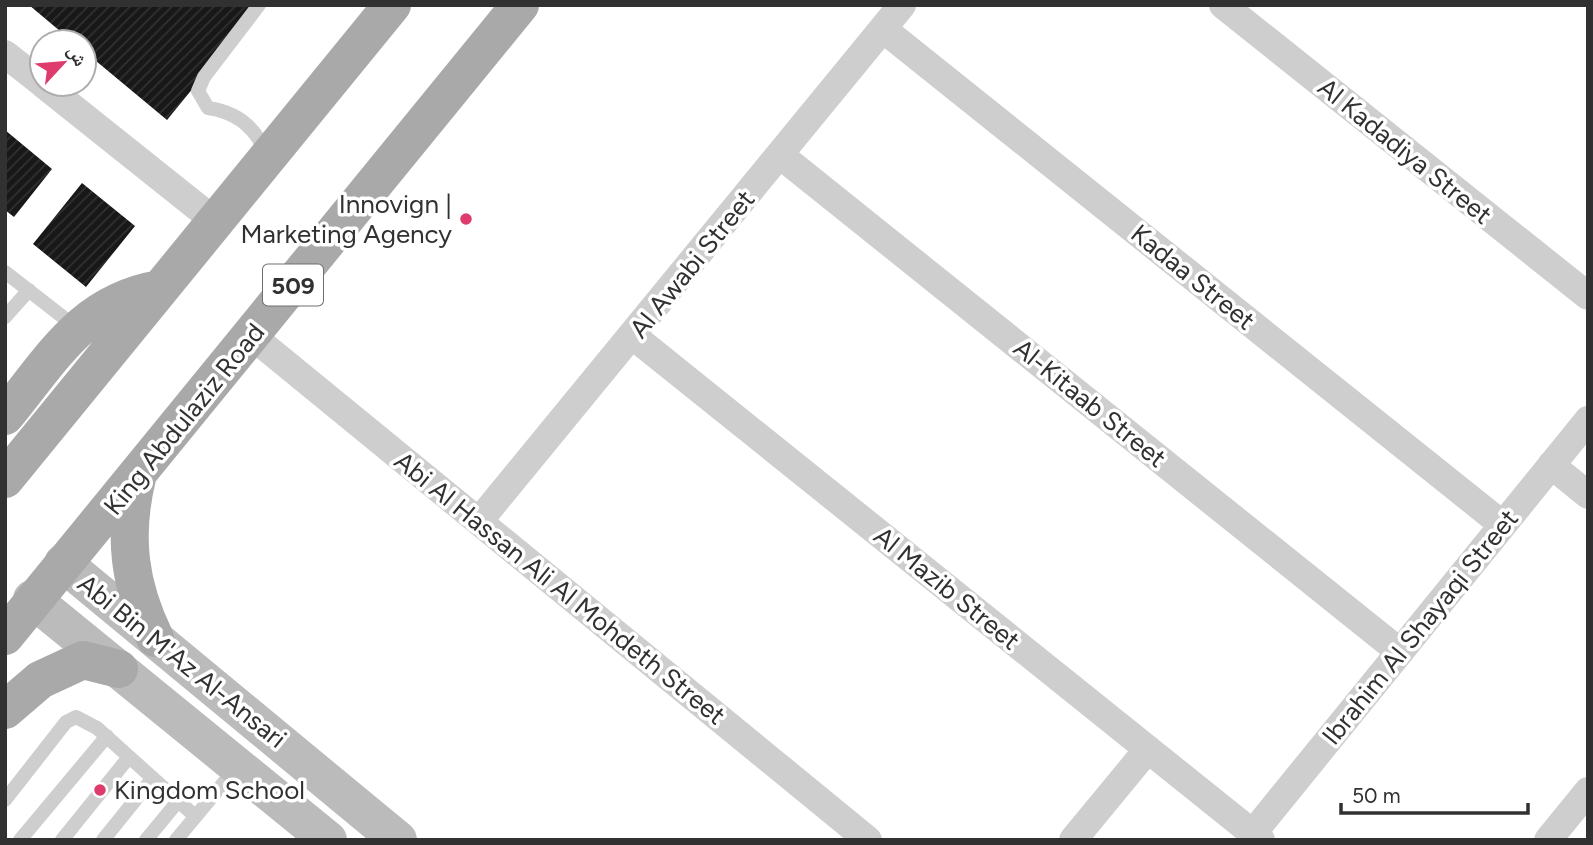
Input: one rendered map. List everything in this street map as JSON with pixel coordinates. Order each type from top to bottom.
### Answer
[{"type":"main road","points":[[5,479],[392,5]]},
{"type":"main road","name":"King Abdulaziz Road","points":[[5,636],[32,599],[138,476],[520,5]]},
{"type":"main road","points":[[5,415],[77,328],[108,305],[160,289]]},
{"type":"main road","points":[[138,476],[130,512],[129,559],[143,613],[155,638]]},
{"type":"main road","points":[[5,710],[40,680],[83,660],[119,669]]},
{"type":"street","name":"Al Awabi Street","points":[[479,521],[902,5]]},
{"type":"street","name":"Al Kadadiya Street","points":[[1223,5],[1588,296]]},
{"type":"street","name":"Kadaa Street","points":[[883,29],[1503,524]]},
{"type":"street","points":[[5,54],[28,72]]},
{"type":"street","points":[[62,98],[216,222]]},
{"type":"street","name":"Al-Kitaab Street","points":[[780,155],[1400,652]]},
{"type":"street","name":"Abi Al Hassan Ali Al Mohdeth Street","points":[[252,336],[867,840]]},
{"type":"street","name":"Al Mazib Street","points":[[633,336],[1257,837]]},
{"type":"street","name":"Ibrahim Al Shayaqi Street","points":[[1257,837],[1400,652],[1588,420]]},
{"type":"street","points":[[1551,465],[1588,495]]},
{"type":"street","name":"Abi Bin M'Az Al-Ansari","points":[[63,563],[398,840]]},
{"type":"street","points":[[32,599],[328,840]]},
{"type":"street","points":[[1073,840],[1148,749]]},
{"type":"street","points":[[1548,840],[1588,791]]},
{"type":"lane","points":[[260,5],[204,77],[198,92],[208,108],[221,110],[245,122],[255,132],[268,158]]},
{"type":"lane","points":[[5,272],[77,328]]},
{"type":"lane","points":[[5,317],[29,290]]},
{"type":"lane","points":[[5,800],[66,722],[76,718],[87,721],[107,736],[195,816]]},
{"type":"lane","points":[[20,840],[107,736]]},
{"type":"lane","points":[[62,840],[129,757]]},
{"type":"lane","points":[[176,840],[238,766]]},
{"type":"lane","points":[[103,840],[153,778]]},
{"type":"lane","points":[[145,840],[179,800]]},
{"type":"building","points":[[29,5],[261,5],[167,120],[98,63],[98,28],[56,28]]},
{"type":"building","points":[[5,130],[52,169],[14,217],[5,210]]},
{"type":"building","points":[[82,183],[135,226],[86,287],[33,244]]},
{"type":"place","name":"Innovign | Marketing Agency","points":[[466,219]]},
{"type":"place","name":"Kingdom School","points":[[100,790]]}]
